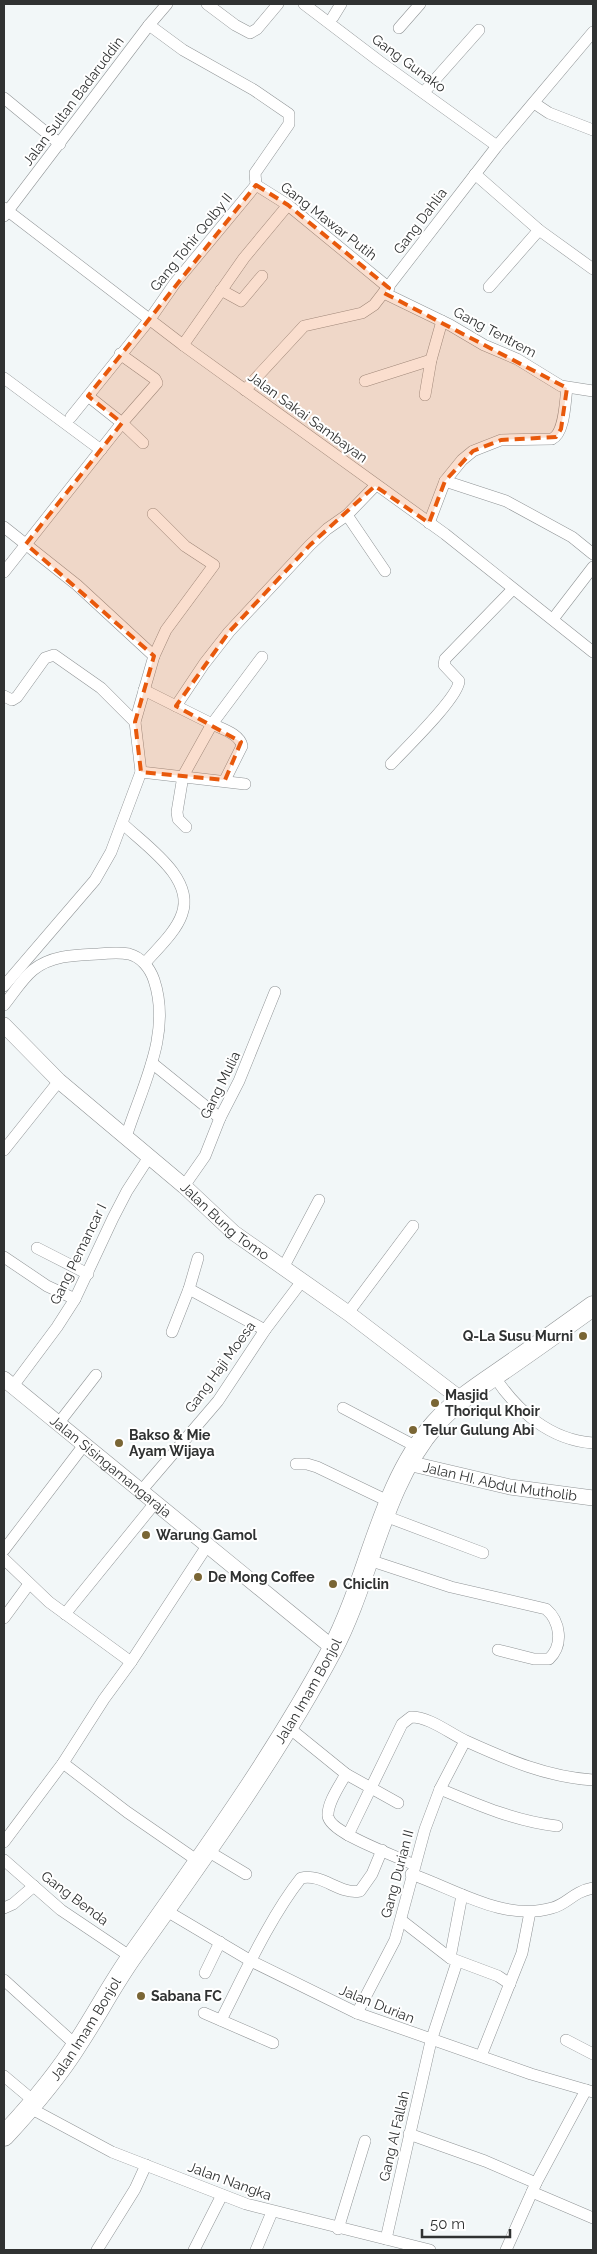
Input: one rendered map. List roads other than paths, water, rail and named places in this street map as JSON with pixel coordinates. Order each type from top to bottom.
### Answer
[{"type":"highway","name":"Jalan Imam Bonjol","points":[[4,2136],[32,2105],[77,2046],[131,1957],[166,1910],[288,1727],[332,1648],[351,1607],[387,1509],[412,1455],[436,1423],[462,1400],[593,1306]]},
{"type":"street","name":"Jalan Sultan Badaruddin","points":[[5,212],[60,144],[149,25],[168,4]]},
{"type":"street","points":[[208,4],[235,25],[250,33],[257,29],[278,4]]},
{"type":"street","name":"Gang Gunako","points":[[304,4],[497,146]]},
{"type":"street","points":[[333,17],[341,4]]},
{"type":"street","points":[[399,28],[420,4]]},
{"type":"street","points":[[149,25],[183,50],[254,90],[289,114],[288,124],[254,173],[256,185]]},
{"type":"street","points":[[424,92],[479,30]]},
{"type":"street","name":"Gang Dahlia","points":[[245,390],[304,326],[362,313],[374,305],[497,146],[593,32]]},
{"type":"street","points":[[4,98],[60,144]]},
{"type":"street","points":[[534,102],[549,113],[593,130]]},
{"type":"street","points":[[475,174],[539,230],[593,269]]},
{"type":"street","name":"Gang Mawar Putih","points":[[256,185],[288,205],[386,290]]},
{"type":"street","name":"Gang Tohir Qolby II","points":[[71,416],[150,319],[175,283],[256,185]]},
{"type":"street","points":[[183,344],[265,231],[288,205]]},
{"type":"street","name":"Jalan Sakai Sambayan","points":[[5,212],[375,486],[429,523],[593,652]]},
{"type":"street","points":[[489,287],[539,230]]},
{"type":"street","points":[[221,290],[241,301],[262,276]]},
{"type":"street","name":"Gang Tentrem","points":[[386,290],[484,345],[517,359],[567,388],[593,391]]},
{"type":"street","points":[[425,395],[431,360],[442,321]]},
{"type":"street","points":[[4,572],[122,423],[157,383],[120,354]]},
{"type":"street","points":[[365,381],[431,360]]},
{"type":"street","points":[[4,378],[101,450]]},
{"type":"street","points":[[429,523],[445,481],[462,460],[480,448],[501,440],[556,438],[561,429],[567,388]]},
{"type":"street","points":[[88,396],[122,423],[143,443]]},
{"type":"street","points":[[445,481],[506,501],[572,536],[593,554]]},
{"type":"street","points":[[176,706],[204,664],[229,632],[310,545],[327,529],[347,515],[375,486]]},
{"type":"street","points":[[4,986],[95,880],[111,852],[141,772],[135,722],[154,656],[166,630],[214,565],[185,546],[153,514]]},
{"type":"street","points":[[347,515],[385,570]]},
{"type":"street","points":[[4,527],[77,585],[154,656]]},
{"type":"street","points":[[553,619],[593,567]]},
{"type":"street","points":[[391,764],[448,702],[459,685],[459,681],[444,665],[445,659],[513,589]]},
{"type":"street","points":[[4,696],[12,700],[17,697],[45,658],[54,655],[101,688],[135,722]]},
{"type":"street","points":[[186,828],[178,819],[177,812],[183,776],[212,724],[262,657]]},
{"type":"street","points":[[144,690],[238,738],[242,746],[225,780]]},
{"type":"street","points":[[141,772],[225,780],[245,784]]},
{"type":"street","points":[[123,824],[165,864],[178,878],[184,889],[185,899],[182,915],[145,963]]},
{"type":"street","points":[[4,1005],[33,970],[63,956],[128,954],[145,963],[152,974],[160,1008],[160,1026],[152,1063],[126,1137]]},
{"type":"street","name":"Gang Mulia","points":[[184,1186],[205,1156],[220,1118],[240,1081],[275,992]]},
{"type":"street","name":"Jalan Bung Tomo","points":[[4,1024],[59,1082],[184,1186],[234,1233],[348,1313],[462,1400]]},
{"type":"street","points":[[152,1063],[220,1118]]},
{"type":"street","points":[[4,1150],[59,1082]]},
{"type":"street","name":"Gang Pemancar I","points":[[8,1382],[57,1328],[88,1274],[123,1198],[149,1157]]},
{"type":"street","points":[[283,1268],[319,1200]]},
{"type":"street","points":[[348,1313],[413,1226]]},
{"type":"street","points":[[37,1248],[88,1274]]},
{"type":"street","points":[[4,1257],[48,1286],[75,1299]]},
{"type":"street","points":[[172,1332],[189,1289],[198,1258]]},
{"type":"street","name":"Gang Haji Moesa","points":[[141,1491],[218,1401],[265,1330],[302,1281]]},
{"type":"street","points":[[189,1289],[265,1330]]},
{"type":"street","points":[[58,1424],[96,1375]]},
{"type":"street","points":[[494,1376],[511,1399],[542,1427],[583,1442],[593,1443]]},
{"type":"street","name":"Jalan Sisingamangaraja","points":[[8,1382],[332,1648]]},
{"type":"street","points":[[343,1408],[412,1455]]},
{"type":"street","points":[[4,1550],[84,1445]]},
{"type":"street","name":"Jalan HI. Abdul Mutholib","points":[[412,1455],[510,1487],[593,1498]]},
{"type":"street","points":[[296,1464],[317,1466],[387,1509],[484,1553]]},
{"type":"street","points":[[65,1614],[155,1503]]},
{"type":"street","points":[[4,1842],[63,1763],[207,1546]]},
{"type":"street","points":[[4,1559],[29,1584],[65,1614],[131,1662]]},
{"type":"street","points":[[369,1560],[451,1586],[546,1609],[554,1616],[558,1624],[558,1637],[554,1654],[549,1659],[534,1658],[498,1650]]},
{"type":"street","points":[[4,1618],[29,1584]]},
{"type":"street","points":[[348,1835],[402,1724],[411,1717],[416,1717],[444,1728],[465,1741],[512,1762],[548,1774],[593,1780]]},
{"type":"street","points":[[288,1727],[346,1774],[398,1803]]},
{"type":"street","name":"Gang Durian II","points":[[357,2013],[395,1940],[413,1869],[440,1789],[465,1741]]},
{"type":"street","points":[[63,1763],[127,1812],[202,1855],[246,1874]]},
{"type":"street","points":[[346,1774],[330,1807],[328,1817],[332,1824],[348,1835],[382,1850],[462,1895],[502,1908],[530,1912],[554,1908],[580,1890],[593,1888]]},
{"type":"street","points":[[440,1789],[502,1815],[557,1826]]},
{"type":"street","points":[[221,2020],[251,1961],[282,1906],[301,1878],[308,1876],[318,1878],[352,1893],[360,1892],[372,1874],[382,1850]]},
{"type":"street","name":"Gang Benda","points":[[4,1860],[61,1910],[131,1957]]},
{"type":"street","points":[[4,1908],[13,1904],[34,1886]]},
{"type":"street","name":"Gang Al Fallah","points":[[386,2239],[431,2041],[454,1960],[462,1895]]},
{"type":"street","name":"Jalan Durian","points":[[166,1910],[251,1961],[357,2013],[431,2041],[590,2091]]},
{"type":"street","points":[[481,2056],[510,1984],[527,1934],[530,1912]]},
{"type":"street","points":[[401,1920],[454,1960],[498,1976],[510,1984]]},
{"type":"street","points":[[205,1972],[220,1942]]},
{"type":"street","points":[[4,1980],[77,2046]]},
{"type":"street","points":[[204,2013],[273,2043]]},
{"type":"street","points":[[566,2040],[593,2054]]},
{"type":"street","points":[[4,2076],[32,2105]]},
{"type":"street","points":[[506,2250],[534,2187],[590,2091]]},
{"type":"street","name":"Jalan Nangka","points":[[32,2105],[89,2140],[222,2195],[272,2212],[386,2239],[399,2246],[430,2250]]},
{"type":"street","points":[[409,2134],[485,2161],[593,2218]]},
{"type":"street","points":[[338,2229],[365,2141]]},
{"type":"street","points":[[96,2250],[134,2189],[146,2165]]},
{"type":"street","points":[[194,2250],[222,2195]]},
{"type":"street","points":[[256,2250],[272,2212]]},
{"type":"place","name":"Q-La Susu Murni","points":[[583,1336]]},
{"type":"place","name":"Masjid Thoriqul Khoir","points":[[435,1403]]},
{"type":"place","name":"Telur Gulung Abi","points":[[413,1430]]},
{"type":"place","name":"Bakso & Mie Ayam Wijaya","points":[[119,1443]]},
{"type":"place","name":"Warung Gamol","points":[[146,1535]]},
{"type":"place","name":"De Mong Coffee","points":[[198,1577]]},
{"type":"place","name":"Chiclin","points":[[333,1584]]},
{"type":"place","name":"Sabana FC","points":[[141,1996]]}]
